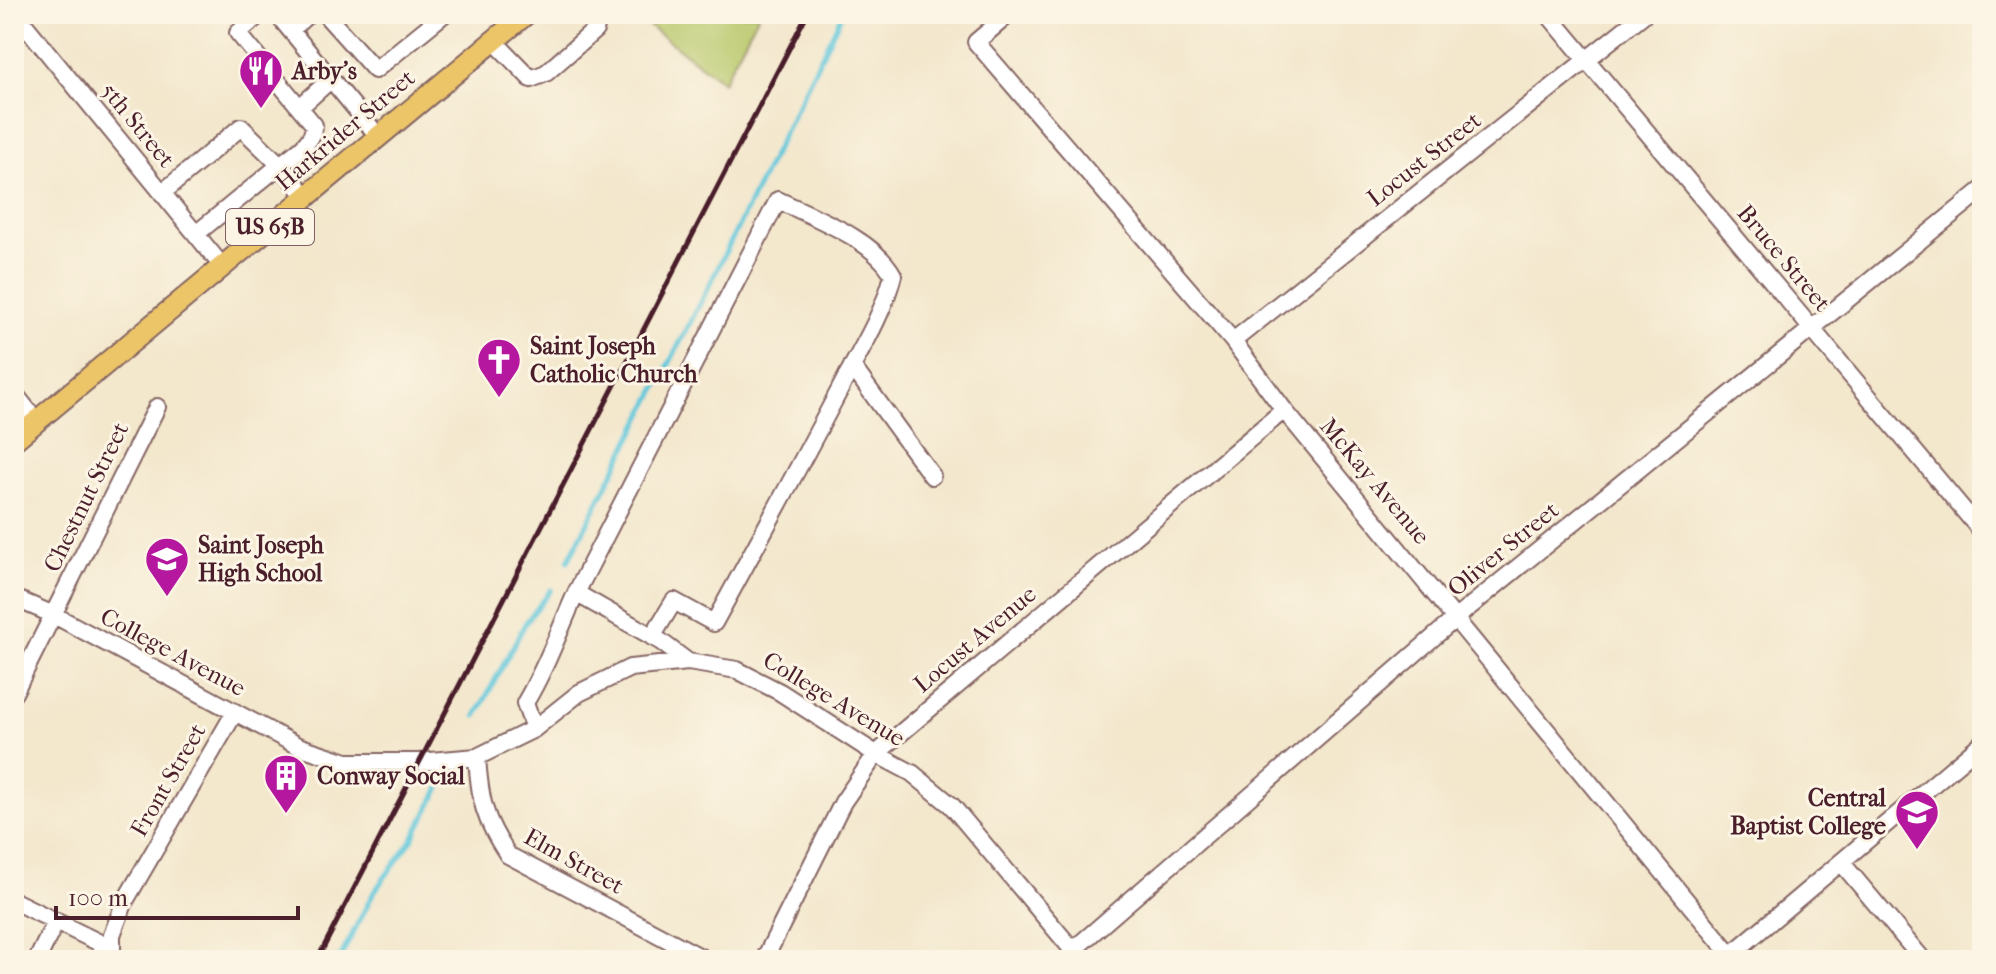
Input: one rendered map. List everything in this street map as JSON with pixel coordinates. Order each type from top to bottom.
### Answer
[{"type":"main road","name":"Harkrider Street","points":[[14,440],[494,41],[515,17]]},
{"type":"street","name":"5th Street","points":[[16,14],[222,266]]},
{"type":"street","points":[[196,234],[314,134],[314,125],[238,33],[260,14]]},
{"type":"street","points":[[277,14],[378,136]]},
{"type":"street","points":[[291,30],[308,14]]},
{"type":"street","points":[[325,14],[375,70],[444,14]]},
{"type":"street","points":[[494,41],[531,79],[546,73],[595,30],[597,14]]},
{"type":"street","name":"McKay Avenue","points":[[1009,14],[976,42],[1233,341],[1284,410],[1457,617],[1728,957]]},
{"type":"street","name":"Bruce Street","points":[[1548,14],[1982,532]]},
{"type":"street","name":"Locust Street","points":[[1233,341],[1644,14]]},
{"type":"street","points":[[300,107],[331,79]]},
{"type":"street","points":[[162,193],[241,127],[306,196]]},
{"type":"street","name":"Oliver Street","points":[[1074,957],[1457,617],[1982,190]]},
{"type":"street","points":[[534,729],[525,703],[546,668],[552,646],[576,593],[778,200],[851,236],[888,265],[893,275],[876,319],[852,366],[714,623],[674,601],[652,637]]},
{"type":"street","points":[[852,366],[932,476]]},
{"type":"street","points":[[14,393],[37,422]]},
{"type":"street","name":"Chestnut Street","points":[[14,693],[157,407]]},
{"type":"street","name":"Locust Avenue","points":[[764,960],[843,802],[876,754],[1284,410]]},
{"type":"street","points":[[576,593],[652,637],[688,662]]},
{"type":"street","name":"College Avenue","points":[[14,598],[54,615],[298,746],[347,762],[419,762],[477,757],[534,729],[579,693],[630,668],[688,662],[737,670],[769,686],[876,754],[912,773],[952,806],[1074,957]]},
{"type":"street","name":"Front Street","points":[[111,954],[115,923],[125,901],[235,712]]},
{"type":"street","points":[[1728,957],[1982,743]]},
{"type":"street","name":"Elm Street","points":[[477,757],[479,787],[489,826],[508,855],[706,960]]},
{"type":"street","points":[[1841,862],[1923,960]]},
{"type":"street","points":[[14,901],[56,921],[111,954]]},
{"type":"street","points":[[37,960],[56,921]]},
{"type":"green space","points":[[633,14],[759,14],[723,82]]},
{"type":"waterway","points":[[568,561],[709,286],[842,14]]},
{"type":"waterway","points":[[476,716],[526,622],[551,590]]},
{"type":"waterway","points":[[339,960],[374,892],[412,840],[442,784]]},
{"type":"railway","points":[[317,960],[807,14]]},
{"type":"place","name":"Arby's","points":[[261,110]]},
{"type":"place","name":"Saint Joseph Catholic Church","points":[[499,399]]},
{"type":"place","name":"Saint Joseph High School","points":[[167,598]]},
{"type":"place","name":"Conway Social","points":[[286,815]]},
{"type":"place","name":"Central Baptist College","points":[[1917,851]]}]
